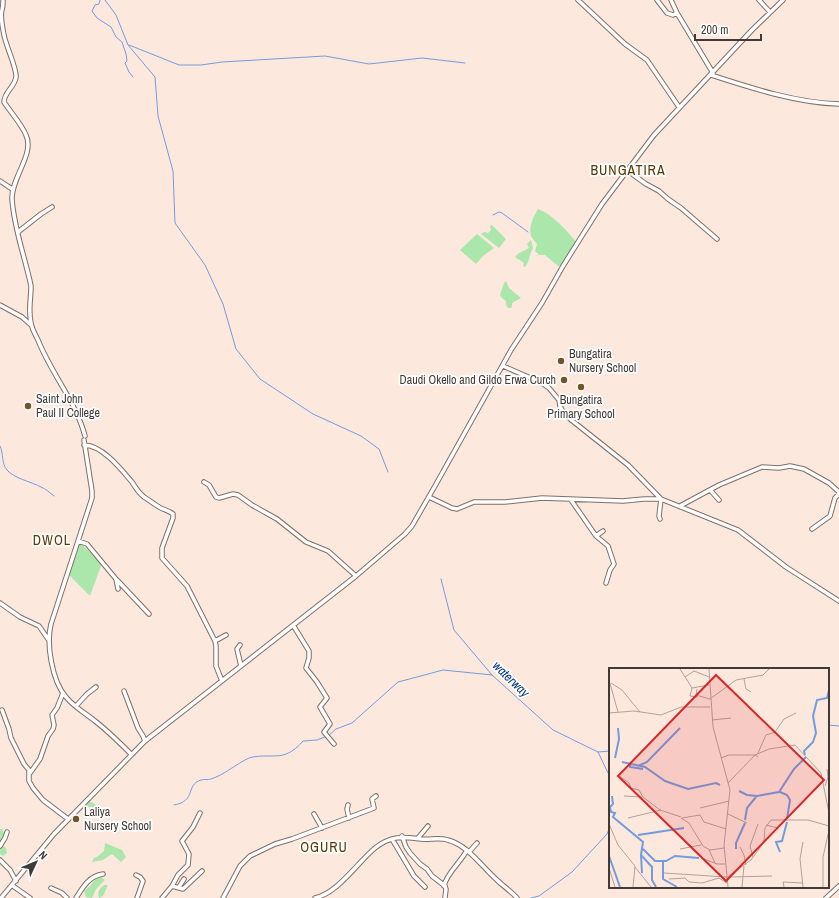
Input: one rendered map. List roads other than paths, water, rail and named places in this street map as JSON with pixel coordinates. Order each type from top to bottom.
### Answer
[{"type":"street","points":[[578,0],[625,44],[647,60],[679,107]]},
{"type":"street","points":[[657,0],[667,12],[673,15],[677,13]]},
{"type":"street","points":[[671,0],[712,74],[759,90],[821,103],[839,104]]},
{"type":"street","points":[[759,0],[770,12]]},
{"type":"street","points":[[1,898],[13,886],[38,853],[68,819],[145,741],[356,576],[405,534],[429,497],[503,366],[602,204],[654,135],[752,30],[783,0]]},
{"type":"street","points":[[3,2],[2,16],[4,37],[16,76],[15,81],[6,94],[4,102],[26,134],[29,147],[12,189],[14,213],[31,286],[29,301],[32,325],[43,354],[79,420],[84,438],[92,491],[92,498],[50,630],[49,652],[57,682],[63,693],[76,706],[108,731],[131,754]]},
{"type":"street","points":[[628,171],[659,191],[717,240]]},
{"type":"street","points":[[0,181],[12,189]]},
{"type":"street","points":[[18,232],[52,207]]},
{"type":"street","points":[[0,305],[22,317],[32,325]]},
{"type":"street","points":[[503,366],[542,383],[549,388],[559,400],[560,406],[570,419],[628,465],[661,499]]},
{"type":"street","points":[[84,445],[94,447],[105,454],[141,494],[159,506],[168,509],[173,514],[173,518],[162,548],[162,558],[187,586],[215,641],[216,666],[222,681]]},
{"type":"street","points":[[680,506],[701,494],[711,491],[719,485],[762,468],[779,468],[790,466],[804,469],[817,475],[839,493],[830,516],[812,529]]},
{"type":"street","points":[[204,482],[216,497],[233,494],[238,495],[277,519],[306,542],[328,551],[356,576]]},
{"type":"street","points":[[711,491],[719,500]]},
{"type":"street","points":[[429,497],[457,509],[474,502],[505,502],[542,498],[623,501],[661,499],[738,530],[786,567],[839,601]]},
{"type":"street","points":[[660,519],[661,499]]},
{"type":"street","points":[[571,500],[596,536],[608,546],[614,564],[610,570],[606,583]]},
{"type":"street","points":[[596,536],[603,531]]},
{"type":"street","points":[[78,541],[87,544],[116,579],[149,614]]},
{"type":"street","points":[[116,579],[118,589]]},
{"type":"street","points":[[0,603],[20,617],[39,626],[49,640]]},
{"type":"street","points":[[293,625],[300,634],[308,651],[309,658],[306,668],[327,698],[320,707],[330,724],[324,732],[334,744]]},
{"type":"street","points":[[215,641],[226,635]]},
{"type":"street","points":[[240,645],[237,649],[241,666]]},
{"type":"street","points":[[76,706],[96,687]]},
{"type":"street","points":[[124,691],[138,728],[144,736],[145,741]]},
{"type":"street","points":[[30,773],[40,758],[48,736],[53,729],[54,725],[52,715],[57,708],[63,693]]},
{"type":"street","points":[[2,710],[11,738],[30,773],[30,781],[36,792],[43,800],[68,819]]},
{"type":"street","points":[[223,898],[240,866],[250,856],[275,844],[292,840],[374,808],[372,799],[376,796]]},
{"type":"street","points":[[348,805],[347,809],[349,818]]},
{"type":"street","points":[[162,898],[172,886],[178,875],[188,865],[188,854],[182,841],[193,827],[200,814]]},
{"type":"street","points":[[314,814],[322,828]]},
{"type":"street","points":[[418,838],[428,826]]},
{"type":"street","points":[[0,846],[7,832]]},
{"type":"street","points":[[402,836],[410,853],[444,886],[446,889],[445,898]]},
{"type":"street","points":[[315,898],[332,891],[383,843],[402,836],[447,839],[459,845],[468,851],[517,898]]},
{"type":"street","points":[[392,839],[414,876],[425,887]]},
{"type":"street","points":[[444,886],[468,851],[477,843]]},
{"type":"street","points":[[0,860],[10,870],[16,881]]},
{"type":"street","points":[[172,886],[183,889],[202,871]]},
{"type":"street","points":[[76,898],[85,884],[95,876],[104,874]]},
{"type":"street","points":[[136,875],[143,881],[138,898]]},
{"type":"street","points":[[179,888],[184,879]]},
{"type":"street","points":[[13,886],[30,898]]},
{"type":"street","points":[[826,898],[839,886]]},
{"type":"street","points":[[51,888],[62,893],[67,898]]},
{"type":"waterway","points":[[100,0],[99,4],[95,5],[92,11],[97,18],[111,27],[116,37],[122,42],[126,54],[127,61],[125,63],[133,77]]},
{"type":"waterway","points":[[105,0],[116,15],[128,45],[155,77],[158,116],[173,171],[175,223],[205,265],[223,304],[236,349],[260,379],[313,414],[361,436],[379,449],[388,472]]},
{"type":"waterway","points":[[129,45],[179,65],[201,65],[222,62],[325,56],[369,64],[422,58],[465,63]]},
{"type":"waterway","points":[[493,215],[499,212],[502,213],[528,232]]},
{"type":"waterway","points":[[0,446],[5,467],[10,473],[18,478],[43,488],[54,496]]},
{"type":"waterway","name":"waterway","points":[[441,579],[454,630],[492,675],[553,730],[598,752],[609,751]]},
{"type":"waterway","points":[[328,736],[336,729],[352,723],[398,682],[443,670],[492,675]]},
{"type":"waterway","name":"waterway","points":[[829,725],[839,726]]},
{"type":"waterway","points":[[174,805],[186,800],[196,782],[216,777],[249,758],[258,756],[283,755],[293,750],[303,741],[317,740],[325,737]]},
{"type":"waterway","points":[[598,752],[609,775]]},
{"type":"waterway","points":[[531,898],[539,896],[572,872],[607,834],[609,829]]},
{"type":"place","name":"Bungatira Nursery School","points":[[561,361]]},
{"type":"place","name":"Daudi Okello and Gildo Erwa Curch","points":[[564,380]]},
{"type":"place","name":"Bungatira Primary School","points":[[581,387]]},
{"type":"place","name":"Saint John Paul II College","points":[[28,406]]},
{"type":"place","name":"Laliya Nursery School","points":[[76,819]]},
{"type":"district","name":"BUNGATIRA","points":[[628,170]]},
{"type":"district","name":"DWOL","points":[[52,540]]},
{"type":"district","name":"OGURU","points":[[324,847]]}]
